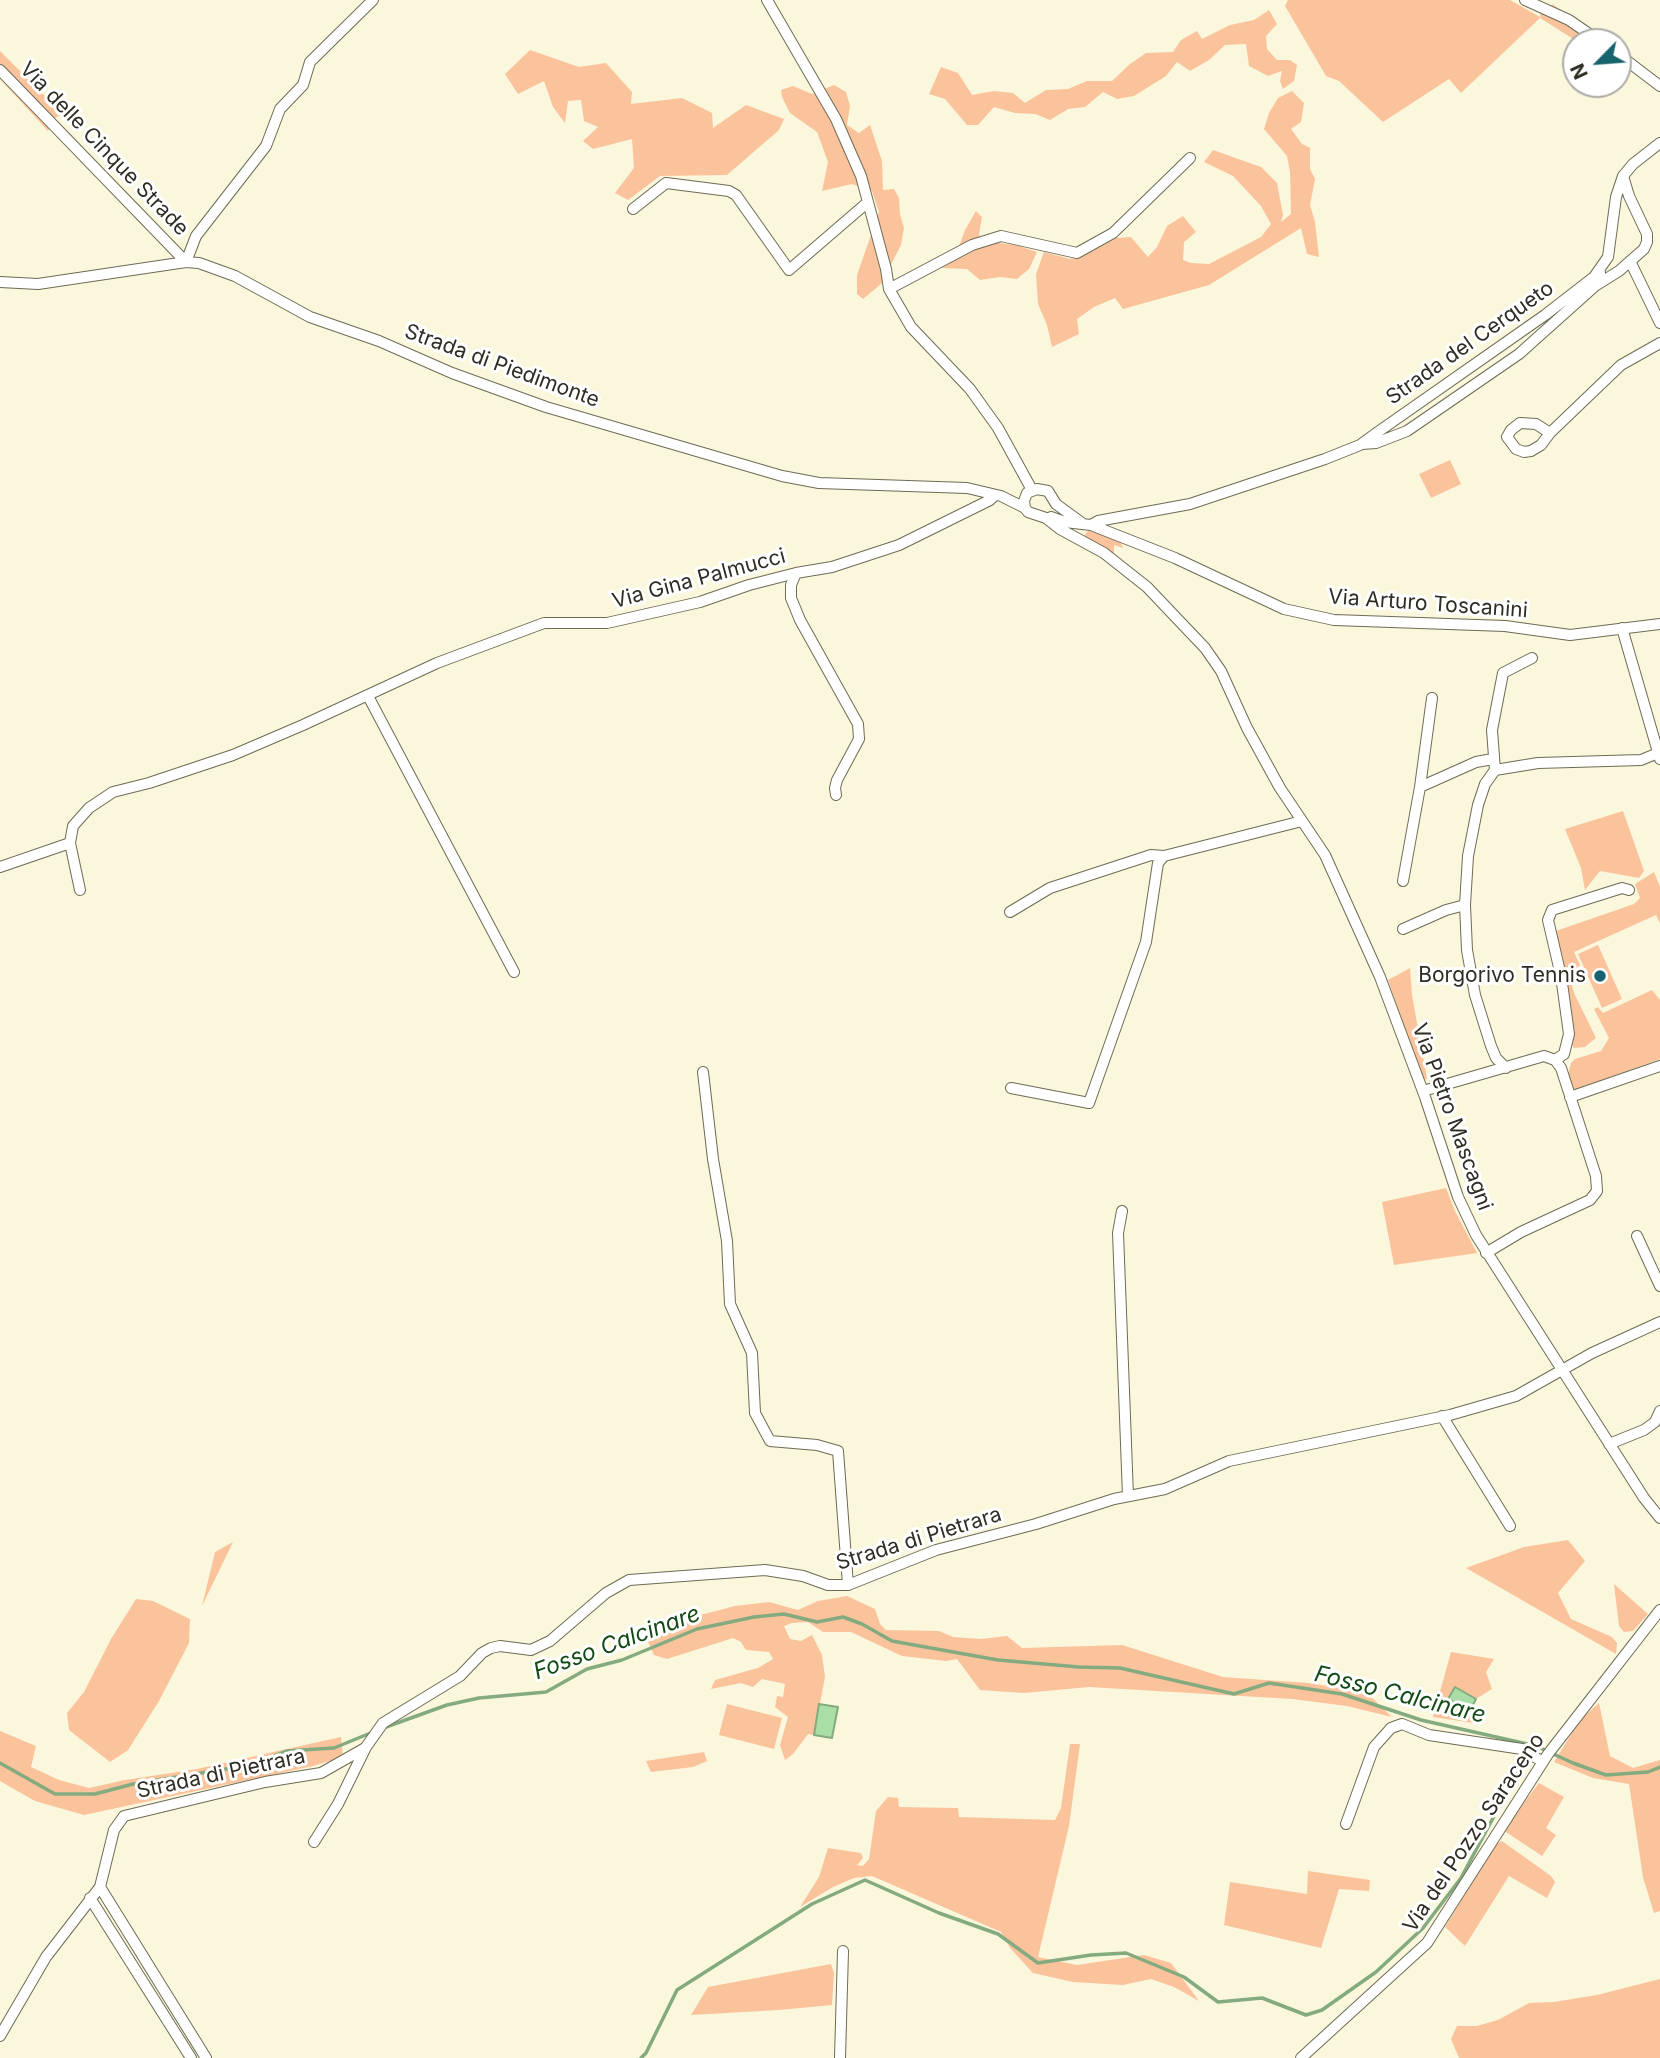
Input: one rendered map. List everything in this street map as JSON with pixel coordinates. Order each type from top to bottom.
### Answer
[{"type":"street","name":"Via delle Cinque Strade","points":[[0,70],[186,262],[196,236],[266,146],[280,109],[303,85],[310,62],[373,0]]},
{"type":"street","points":[[767,0],[836,119],[861,176],[889,289],[911,327],[970,389],[998,428],[1030,492]]},
{"type":"street","points":[[1525,0],[1581,28]]},
{"type":"street","points":[[1632,65],[1660,86]]},
{"type":"street","points":[[1623,176],[1633,164],[1660,143]]},
{"type":"street","points":[[889,289],[972,245],[1001,236],[1077,253],[1114,233],[1190,158]]},
{"type":"street","name":"Strada del Cerqueto","points":[[1086,524],[1190,504],[1296,470],[1360,444],[1389,439],[1428,418],[1519,354],[1595,286],[1644,249],[1647,234],[1625,187],[1623,176]]},
{"type":"street","name":"Strada del Cerqueto","points":[[1360,444],[1586,285],[1608,257],[1616,197],[1623,176]]},
{"type":"street","points":[[633,209],[666,183],[729,191],[736,195],[789,270],[868,202]]},
{"type":"street","points":[[1630,261],[1660,323]]},
{"type":"street","name":"Strada di Piedimonte","points":[[0,282],[38,284],[186,262],[199,263],[235,276],[310,317],[379,341],[452,373],[534,403],[782,476],[819,483],[967,488],[998,495],[1025,508]]},
{"type":"street","name":"Strada del Cerqueto","points":[[1595,286],[1600,270]]},
{"type":"street","points":[[1550,433],[1621,365],[1660,343]]},
{"type":"street","points":[[1059,507],[1048,517],[1032,514],[1025,508],[1024,501],[1030,492],[1044,489],[1048,491],[1059,507],[1073,535]]},
{"type":"street","name":"Strada di Piedimonte","points":[[998,495],[1030,492]]},
{"type":"street","name":"Via Gina Palmucci","points":[[70,843],[74,826],[89,808],[113,792],[233,755],[437,663],[544,623],[607,622],[700,602],[749,585],[796,573],[832,567],[899,545],[998,495]]},
{"type":"street","name":"Via Arturo Toscanini","points":[[1059,507],[1086,524],[1175,558],[1284,609],[1334,620],[1505,626],[1570,635],[1660,624]]},
{"type":"street","name":"Via Arturo Toscanini","points":[[1048,517],[1086,524]]},
{"type":"street","name":"Via Pietro Mascagni","points":[[1048,517],[1104,553],[1147,587],[1205,648],[1221,671],[1247,728],[1280,788],[1325,855],[1380,977],[1423,1091],[1458,1197],[1486,1253],[1644,1498],[1660,1518]]},
{"type":"street","points":[[796,573],[791,598],[800,620],[858,724],[859,739],[837,780],[836,795]]},
{"type":"street","points":[[1420,787],[1476,762],[1494,764],[1641,760],[1659,756],[1622,628]]},
{"type":"street","points":[[1506,1068],[1496,1058],[1475,995],[1467,950],[1465,905],[1468,856],[1478,805],[1494,764],[1492,730],[1503,673],[1532,658]]},
{"type":"street","points":[[368,696],[514,972]]},
{"type":"street","points":[[1403,881],[1432,698]]},
{"type":"street","points":[[1010,912],[1050,888],[1151,855],[1164,856],[1302,821]]},
{"type":"street","points":[[0,867],[70,843],[80,890]]},
{"type":"street","points":[[1011,1087],[1089,1103],[1146,942],[1158,863],[1164,856]]},
{"type":"street","points":[[1555,1060],[1563,1054],[1569,1034],[1561,976],[1548,920],[1552,910],[1622,888],[1629,890]]},
{"type":"street","points":[[1403,929],[1446,910],[1465,905]]},
{"type":"street","points":[[1423,1091],[1544,1056],[1555,1060],[1561,1068],[1596,1176],[1597,1191],[1590,1200],[1521,1232],[1486,1253]]},
{"type":"street","points":[[1570,1097],[1660,1066]]},
{"type":"street","points":[[703,1072],[713,1159],[727,1241],[730,1304],[752,1353],[755,1413],[770,1441],[817,1445],[838,1451],[848,1585]]},
{"type":"street","points":[[1122,1211],[1118,1233],[1128,1496]]},
{"type":"street","points":[[1637,1236],[1660,1286]]},
{"type":"street","name":"Strada di Pietrara","points":[[314,1842],[338,1804],[366,1747],[383,1723],[460,1676],[482,1653],[500,1646],[531,1650],[550,1642],[606,1592],[629,1580],[765,1570],[803,1576],[828,1585],[848,1585],[936,1550],[1128,1496],[1165,1489],[1229,1461],[1442,1416],[1516,1396],[1592,1353],[1660,1322]]},
{"type":"street","points":[[1609,1444],[1644,1430],[1654,1422],[1660,1411]]},
{"type":"street","points":[[1442,1416],[1510,1526]]},
{"type":"street","name":"Via del Pozzo Saraceno","points":[[1301,2058],[1427,1943],[1542,1762],[1660,1610]]},
{"type":"street","points":[[1346,1824],[1374,1747],[1391,1728],[1402,1724],[1429,1735],[1522,1749],[1542,1762]]},
{"type":"street","name":"Strada di Pietrara","points":[[0,2036],[46,1957],[100,1887],[114,1830],[124,1816],[265,1782],[321,1773],[366,1747]]},
{"type":"street","points":[[100,1887],[206,2058]]},
{"type":"street","points":[[90,1898],[191,2058]]},
{"type":"street","points":[[840,2058],[843,1951]]},
{"type":"shaded area","points":[[1288,0],[1510,0],[1540,17],[1542,5],[1550,8],[1552,4],[1587,28],[1562,28],[1562,32],[1540,18],[1461,93],[1449,79],[1383,122],[1339,81],[1326,76],[1285,6]]},
{"type":"shaded area","points":[[1269,10],[1277,24],[1266,36],[1267,49],[1277,60],[1290,60],[1297,65],[1294,81],[1283,89],[1280,81],[1282,71],[1268,76],[1249,66],[1246,44],[1225,45],[1209,60],[1190,71],[1177,62],[1166,76],[1134,96],[1117,99],[1103,92],[1085,107],[1068,109],[1050,120],[1035,114],[1015,113],[994,107],[978,125],[967,125],[945,99],[929,94],[941,67],[958,73],[972,95],[994,91],[1013,93],[1025,103],[1046,90],[1068,89],[1087,81],[1112,81],[1146,53],[1173,52],[1181,40],[1197,31],[1202,39],[1230,25],[1254,20]]},
{"type":"shaded area","points":[[530,50],[579,67],[606,63],[632,92],[631,104],[682,98],[712,113],[713,128],[746,105],[784,119],[779,130],[727,175],[660,176],[628,200],[615,193],[634,168],[632,139],[593,149],[583,141],[598,127],[584,121],[581,100],[568,101],[565,123],[553,107],[544,81],[518,94],[505,74]]},
{"type":"shaded area","points":[[0,51],[50,101],[67,102],[71,109],[55,118],[48,131],[0,79]]},
{"type":"shaded area","points":[[834,85],[846,92],[850,106],[847,125],[859,133],[870,125],[882,161],[883,190],[894,189],[899,198],[904,228],[901,245],[881,284],[863,299],[857,294],[857,275],[879,212],[872,191],[852,184],[822,191],[828,162],[817,132],[790,113],[781,90],[793,86],[812,94]]},
{"type":"shaded area","points":[[1292,91],[1304,103],[1301,122],[1291,129],[1302,144],[1310,148],[1310,169],[1315,179],[1310,205],[1319,257],[1307,254],[1301,228],[1209,285],[1123,309],[1115,298],[1094,307],[1077,319],[1079,334],[1052,347],[1038,304],[1036,274],[1044,252],[1070,259],[1089,253],[1116,238],[1131,237],[1148,257],[1157,247],[1167,226],[1183,216],[1196,232],[1184,242],[1183,260],[1191,263],[1209,264],[1261,237],[1271,224],[1261,206],[1233,176],[1204,162],[1213,150],[1261,167],[1277,183],[1283,215],[1281,222],[1291,214],[1287,156],[1264,129],[1278,98]]},
{"type":"shaded area","points":[[976,211],[982,217],[979,235],[989,242],[1016,245],[1037,252],[1029,269],[1017,279],[1000,277],[980,280],[967,269],[942,268],[954,260],[965,230]]},
{"type":"shaded area","points":[[1450,460],[1461,484],[1431,498],[1419,474]]},
{"type":"shaded area","points":[[1089,529],[1119,539],[1123,548],[1114,545],[1114,554],[1084,536]]},
{"type":"shaded area","points":[[1623,811],[1644,871],[1639,878],[1600,871],[1585,890],[1581,868],[1565,829]]},
{"type":"shaded area","points":[[1654,872],[1660,887],[1660,923],[1656,915],[1574,952],[1580,965],[1572,974],[1571,982],[1596,1038],[1585,1047],[1574,1048],[1571,1043],[1569,1003],[1556,931],[1634,904],[1640,898],[1635,884]]},
{"type":"shaded area","name":"Borgorivo Tennis","points":[[1598,945],[1622,999],[1602,1008],[1578,954]]},
{"type":"shaded area","points":[[1410,968],[1412,995],[1427,1079],[1423,1080],[1388,980]]},
{"type":"shaded area","points":[[1652,990],[1660,1000],[1660,1059],[1575,1090],[1570,1084],[1568,1074],[1571,1063],[1575,1059],[1601,1051],[1609,1038],[1594,1009],[1598,1007],[1603,1013]]},
{"type":"shaded area","points":[[1446,1188],[1477,1253],[1394,1265],[1382,1202]]},
{"type":"shaded area","points":[[1568,1540],[1585,1561],[1558,1593],[1571,1619],[1612,1637],[1617,1643],[1616,1654],[1466,1568],[1524,1547]]},
{"type":"shaded area","points":[[233,1542],[202,1606],[215,1552]]},
{"type":"shaded area","points":[[1614,1584],[1648,1614],[1633,1631],[1624,1632],[1619,1626]]},
{"type":"shaded area","points":[[847,1596],[875,1609],[880,1624],[886,1630],[939,1631],[953,1637],[981,1639],[1007,1636],[1022,1648],[1122,1645],[1223,1677],[1308,1683],[1366,1692],[1392,1717],[1347,1706],[1292,1699],[1089,1687],[1024,1693],[980,1690],[957,1659],[946,1661],[902,1656],[851,1632],[823,1632],[808,1622],[792,1623],[784,1626],[790,1639],[801,1641],[812,1635],[822,1655],[825,1677],[814,1735],[808,1734],[785,1760],[780,1745],[788,1717],[775,1707],[777,1696],[783,1697],[785,1684],[762,1679],[753,1687],[741,1683],[711,1689],[715,1680],[758,1668],[773,1659],[769,1652],[746,1650],[741,1642],[733,1638],[667,1659],[654,1655],[648,1642],[666,1624],[735,1606],[769,1602],[798,1610],[818,1601]]},
{"type":"shaded area","points":[[136,1599],[153,1601],[190,1619],[189,1643],[159,1701],[128,1750],[110,1762],[69,1730],[67,1713],[84,1692],[111,1639]]},
{"type":"shaded area","points":[[1451,1652],[1494,1659],[1486,1672],[1492,1689],[1476,1699],[1455,1687],[1448,1699],[1470,1711],[1473,1723],[1433,1717]]},
{"type":"shaded area","points":[[1455,1687],[1476,1699],[1470,1711],[1448,1699]]},
{"type":"shaded area","points":[[1599,1703],[1610,1756],[1633,1768],[1660,1760],[1660,1911],[1654,1913],[1643,1877],[1629,1784],[1593,1778],[1554,1762],[1580,1720]]},
{"type":"shaded area","points":[[727,1704],[782,1718],[774,1749],[719,1735]]},
{"type":"shaded area","points":[[819,1704],[838,1707],[832,1738],[814,1735]]},
{"type":"shaded area","points":[[0,1731],[36,1746],[31,1767],[59,1780],[89,1788],[197,1769],[341,1737],[343,1757],[313,1766],[84,1815],[35,1801],[0,1781]]},
{"type":"shaded area","points":[[1070,1744],[1080,1744],[1069,1826],[1038,1957],[1077,1965],[1144,1955],[1171,1963],[1199,2001],[1174,1987],[1151,1979],[1123,1985],[1073,1982],[1033,1973],[1010,1948],[1001,1932],[872,1876],[854,1878],[833,1887],[800,1907],[819,1877],[828,1848],[861,1853],[863,1858],[857,1865],[863,1866],[869,1859],[876,1811],[888,1797],[898,1798],[899,1807],[958,1808],[959,1817],[1055,1820],[1061,1808]]},
{"type":"shaded area","points":[[704,1752],[707,1761],[693,1767],[651,1772],[646,1761]]},
{"type":"shaded area","points":[[1539,1783],[1564,1797],[1546,1828],[1556,1835],[1542,1856],[1503,1830]]},
{"type":"shaded area","points":[[1502,1841],[1551,1876],[1555,1882],[1547,1898],[1509,1876],[1465,1946],[1445,1927],[1496,1844]]},
{"type":"shaded area","points":[[1308,1871],[1370,1880],[1369,1891],[1339,1889],[1321,1948],[1224,1925],[1230,1882],[1307,1894]]},
{"type":"shaded area","points":[[831,1964],[834,1973],[832,2005],[691,2015],[708,1987]]},
{"type":"shaded area","points":[[1660,1979],[1660,2058],[1459,2058],[1451,2039],[1457,2026],[1477,2026],[1498,2020],[1529,2003],[1597,1995]]},
{"type":"waterway","name":"Fosso Calcinare","points":[[386,1727],[447,1705],[479,1698],[546,1692],[587,1669],[622,1660],[697,1629],[754,1617],[784,1614],[817,1622],[843,1617],[892,1641],[998,1660],[1120,1668],[1234,1694],[1269,1683],[1342,1694],[1421,1720],[1536,1746],[1606,1775],[1648,1772],[1660,1767]]},
{"type":"waterway","name":"Fosso Calcinare","points":[[0,1763],[55,1794],[95,1794],[133,1784],[251,1765],[287,1751],[334,1748],[373,1732]]},
{"type":"waterway","points":[[641,2058],[677,1990],[812,1904],[865,1880],[939,1913],[998,1934],[1038,1963],[1126,1953],[1184,1977],[1218,2002],[1262,1998],[1306,2015],[1322,2010],[1376,1972],[1423,1928],[1461,1878],[1516,1775],[1530,1755]]},
{"type":"place","name":"Borgorivo Tennis","points":[[1600,976]]}]
